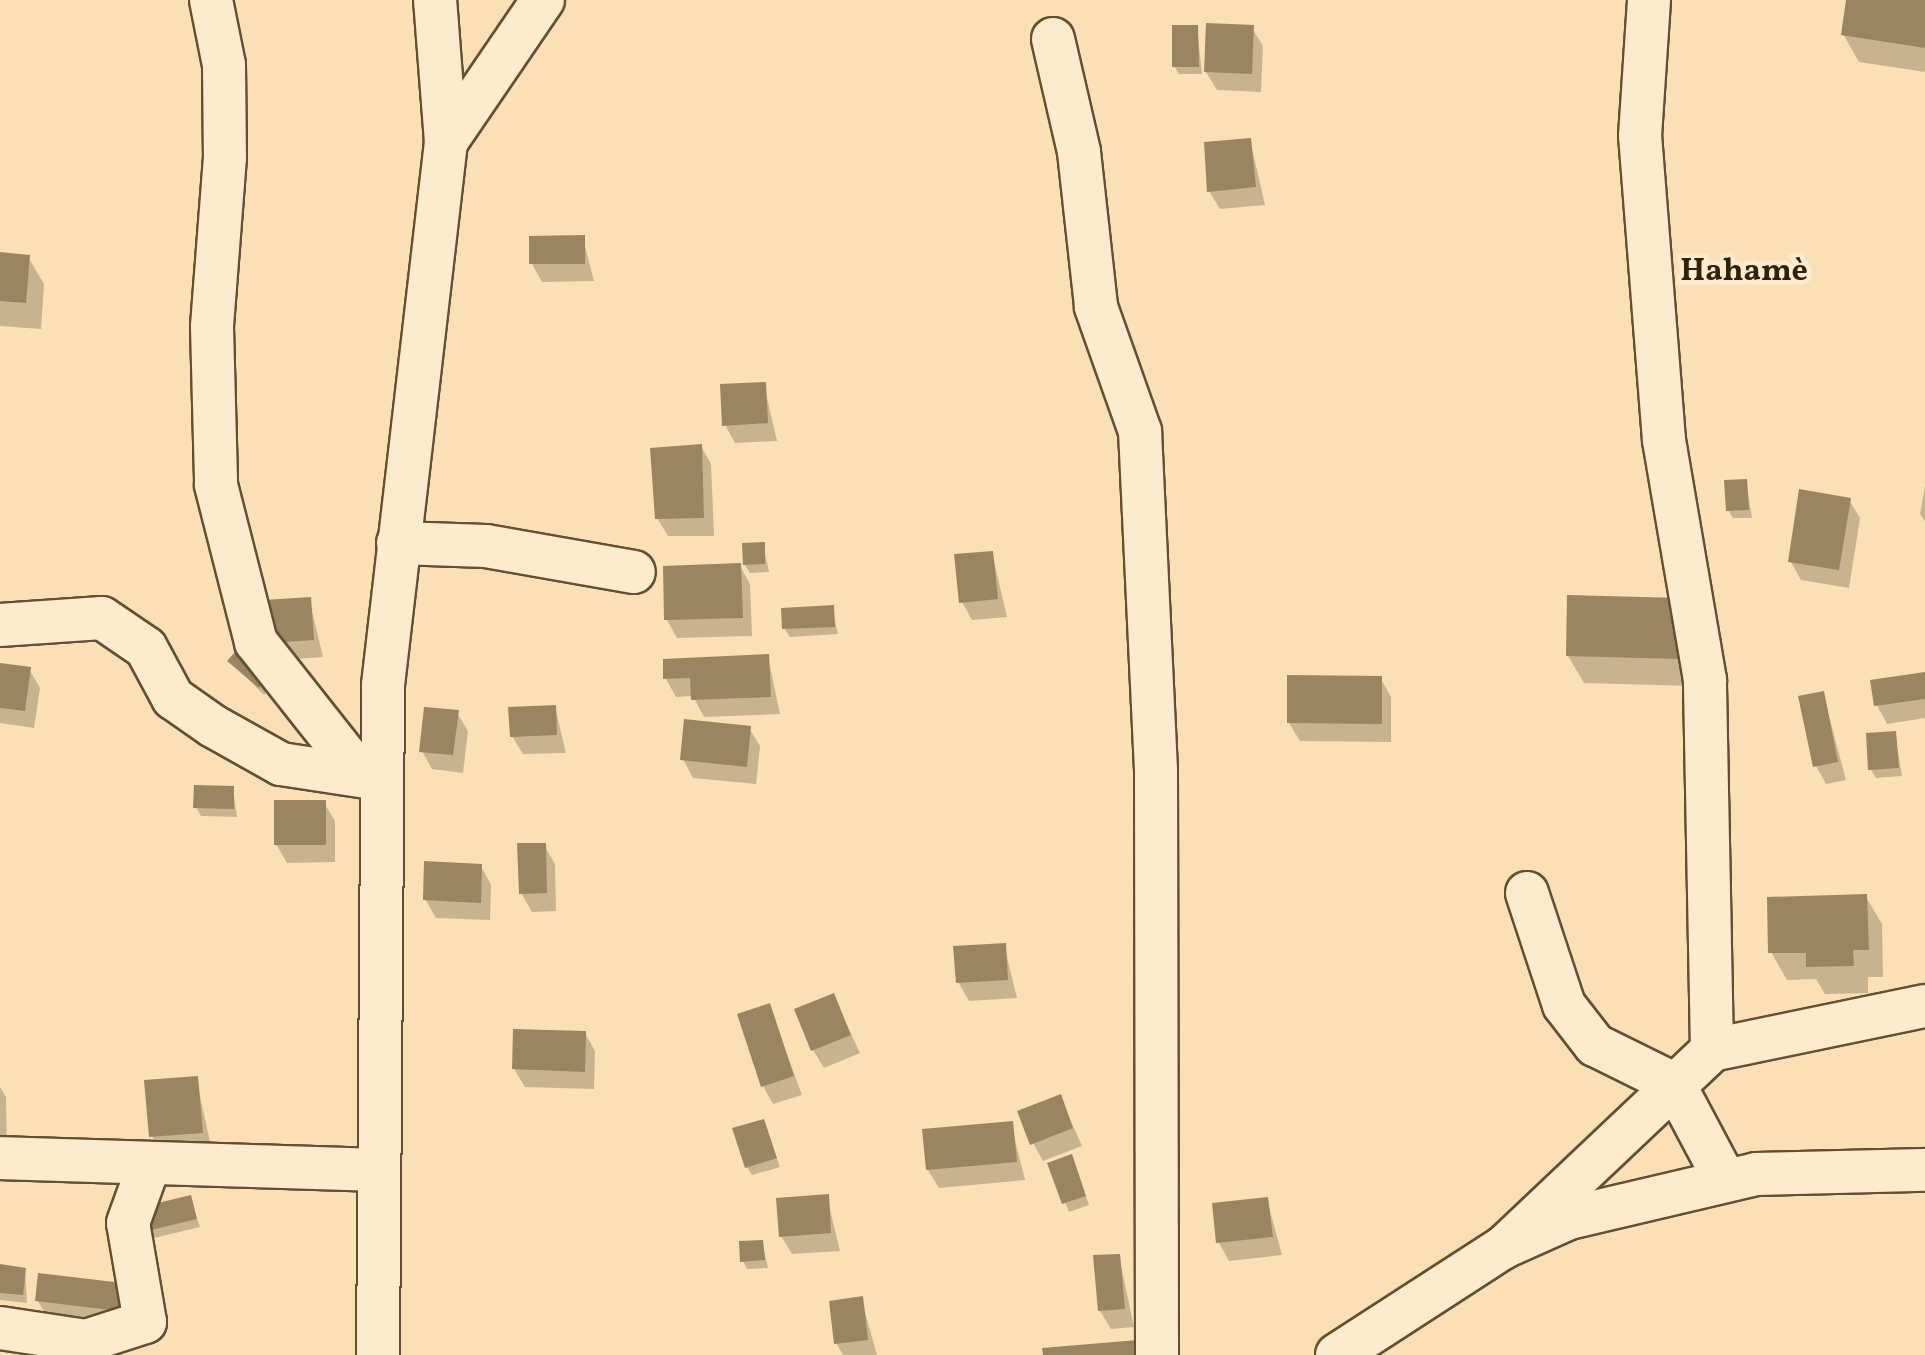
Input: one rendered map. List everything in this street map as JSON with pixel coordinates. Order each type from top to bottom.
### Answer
[{"type":"street","points":[[211,0],[224,65],[226,157],[213,288],[216,485],[256,642],[369,776]]},
{"type":"street","points":[[378,1355],[369,776],[446,142],[435,0]]},
{"type":"street","points":[[446,142],[542,0]]},
{"type":"street","points":[[1649,0],[1640,136],[1664,440],[1705,680],[1712,1050]]},
{"type":"street","points":[[1053,39],[1079,152],[1096,307],[1140,431],[1156,771],[1157,1355]]},
{"type":"street","points":[[398,543],[486,546],[634,572]]},
{"type":"street","points":[[0,624],[102,618],[146,648],[173,698],[213,726],[281,764],[369,776]]},
{"type":"street","points":[[1527,892],[1564,1006],[1595,1045],[1674,1084],[1725,1180]]},
{"type":"street","points":[[1504,1247],[1712,1050],[1925,1006]]},
{"type":"street","points":[[0,1158],[374,1170]]},
{"type":"street","points":[[0,1328],[86,1341],[146,1322],[128,1222],[148,1165]]},
{"type":"street","points":[[1338,1355],[1504,1247],[1569,1218],[1725,1180],[1925,1170]]},
{"type":"building","points":[[1846,0],[1925,0],[1925,48],[1841,35]]},
{"type":"building","points":[[1206,23],[1254,25],[1252,74],[1204,72]]},
{"type":"building","points":[[1172,25],[1198,25],[1199,67],[1172,67]]},
{"type":"building","points":[[1251,138],[1256,187],[1207,192],[1204,142]]},
{"type":"building","points":[[585,235],[585,264],[529,264],[529,236]]},
{"type":"building","points":[[0,252],[30,255],[26,303],[0,301]]},
{"type":"building","points":[[766,382],[768,423],[722,426],[720,384]]},
{"type":"building","points":[[702,444],[704,518],[655,519],[650,448]]},
{"type":"building","points":[[1747,479],[1749,510],[1726,511],[1724,480]]},
{"type":"building","points":[[1799,489],[1851,498],[1839,570],[1788,562]]},
{"type":"building","points":[[765,542],[765,564],[743,565],[742,543]]},
{"type":"building","points":[[993,551],[998,599],[959,603],[954,554]]},
{"type":"building","points":[[741,563],[743,618],[664,620],[663,566]]},
{"type":"building","points":[[1567,595],[1681,598],[1680,659],[1566,656]]},
{"type":"building","points":[[311,597],[314,640],[267,643],[264,600]]},
{"type":"building","points":[[834,605],[835,627],[782,629],[781,608]]},
{"type":"building","points":[[243,643],[274,670],[259,688],[227,661]]},
{"type":"building","points":[[769,654],[771,697],[691,700],[690,678],[663,679],[663,659]]},
{"type":"building","points":[[0,663],[31,667],[25,711],[0,708]]},
{"type":"building","points":[[1925,672],[1925,699],[1874,706],[1870,680]]},
{"type":"building","points":[[1287,675],[1382,676],[1382,724],[1287,723]]},
{"type":"building","points":[[1824,691],[1838,762],[1813,767],[1798,696]]},
{"type":"building","points":[[556,705],[557,735],[510,737],[508,707]]},
{"type":"building","points":[[424,707],[459,710],[453,755],[419,752]]},
{"type":"building","points":[[684,719],[751,726],[747,767],[680,760]]},
{"type":"building","points":[[1896,731],[1899,768],[1868,770],[1866,733]]},
{"type":"building","points":[[194,785],[234,786],[234,809],[193,808]]},
{"type":"building","points":[[274,800],[326,800],[326,845],[274,845]]},
{"type":"building","points":[[517,843],[546,843],[547,893],[519,894]]},
{"type":"building","points":[[424,861],[482,864],[481,903],[423,900]]},
{"type":"building","points":[[1867,894],[1869,950],[1853,950],[1854,966],[1806,967],[1806,953],[1768,953],[1767,897]]},
{"type":"building","points":[[1006,943],[1008,980],[956,983],[953,946]]},
{"type":"building","points":[[834,993],[851,1035],[811,1051],[794,1009]]},
{"type":"building","points":[[770,1003],[794,1076],[761,1087],[737,1014]]},
{"type":"building","points":[[513,1029],[586,1031],[585,1072],[512,1069]]},
{"type":"building","points":[[198,1076],[203,1133],[149,1137],[144,1080]]},
{"type":"building","points":[[1061,1094],[1073,1128],[1030,1145],[1017,1111]]},
{"type":"building","points":[[764,1119],[777,1158],[745,1168],[732,1128]]},
{"type":"building","points":[[1013,1121],[1017,1162],[926,1170],[922,1129]]},
{"type":"building","points":[[1072,1154],[1086,1196],[1062,1204],[1047,1163]]},
{"type":"building","points":[[829,1194],[831,1233],[779,1237],[776,1198]]},
{"type":"building","points":[[191,1195],[197,1219],[147,1231],[141,1207]]},
{"type":"building","points":[[1268,1197],[1273,1237],[1216,1243],[1212,1203]]},
{"type":"building","points":[[763,1240],[765,1260],[740,1262],[739,1241]]},
{"type":"building","points":[[1120,1254],[1125,1309],[1098,1311],[1093,1255]]},
{"type":"building","points":[[0,1264],[26,1268],[23,1295],[0,1293]]},
{"type":"building","points":[[38,1273],[131,1284],[128,1312],[35,1301]]},
{"type":"building","points":[[863,1296],[868,1340],[834,1344],[829,1301]]},
{"type":"building","points":[[1138,1340],[1139,1355],[1043,1355],[1042,1348]]},
{"type":"district","name":"Hahamè","points":[[1744,272]]}]
